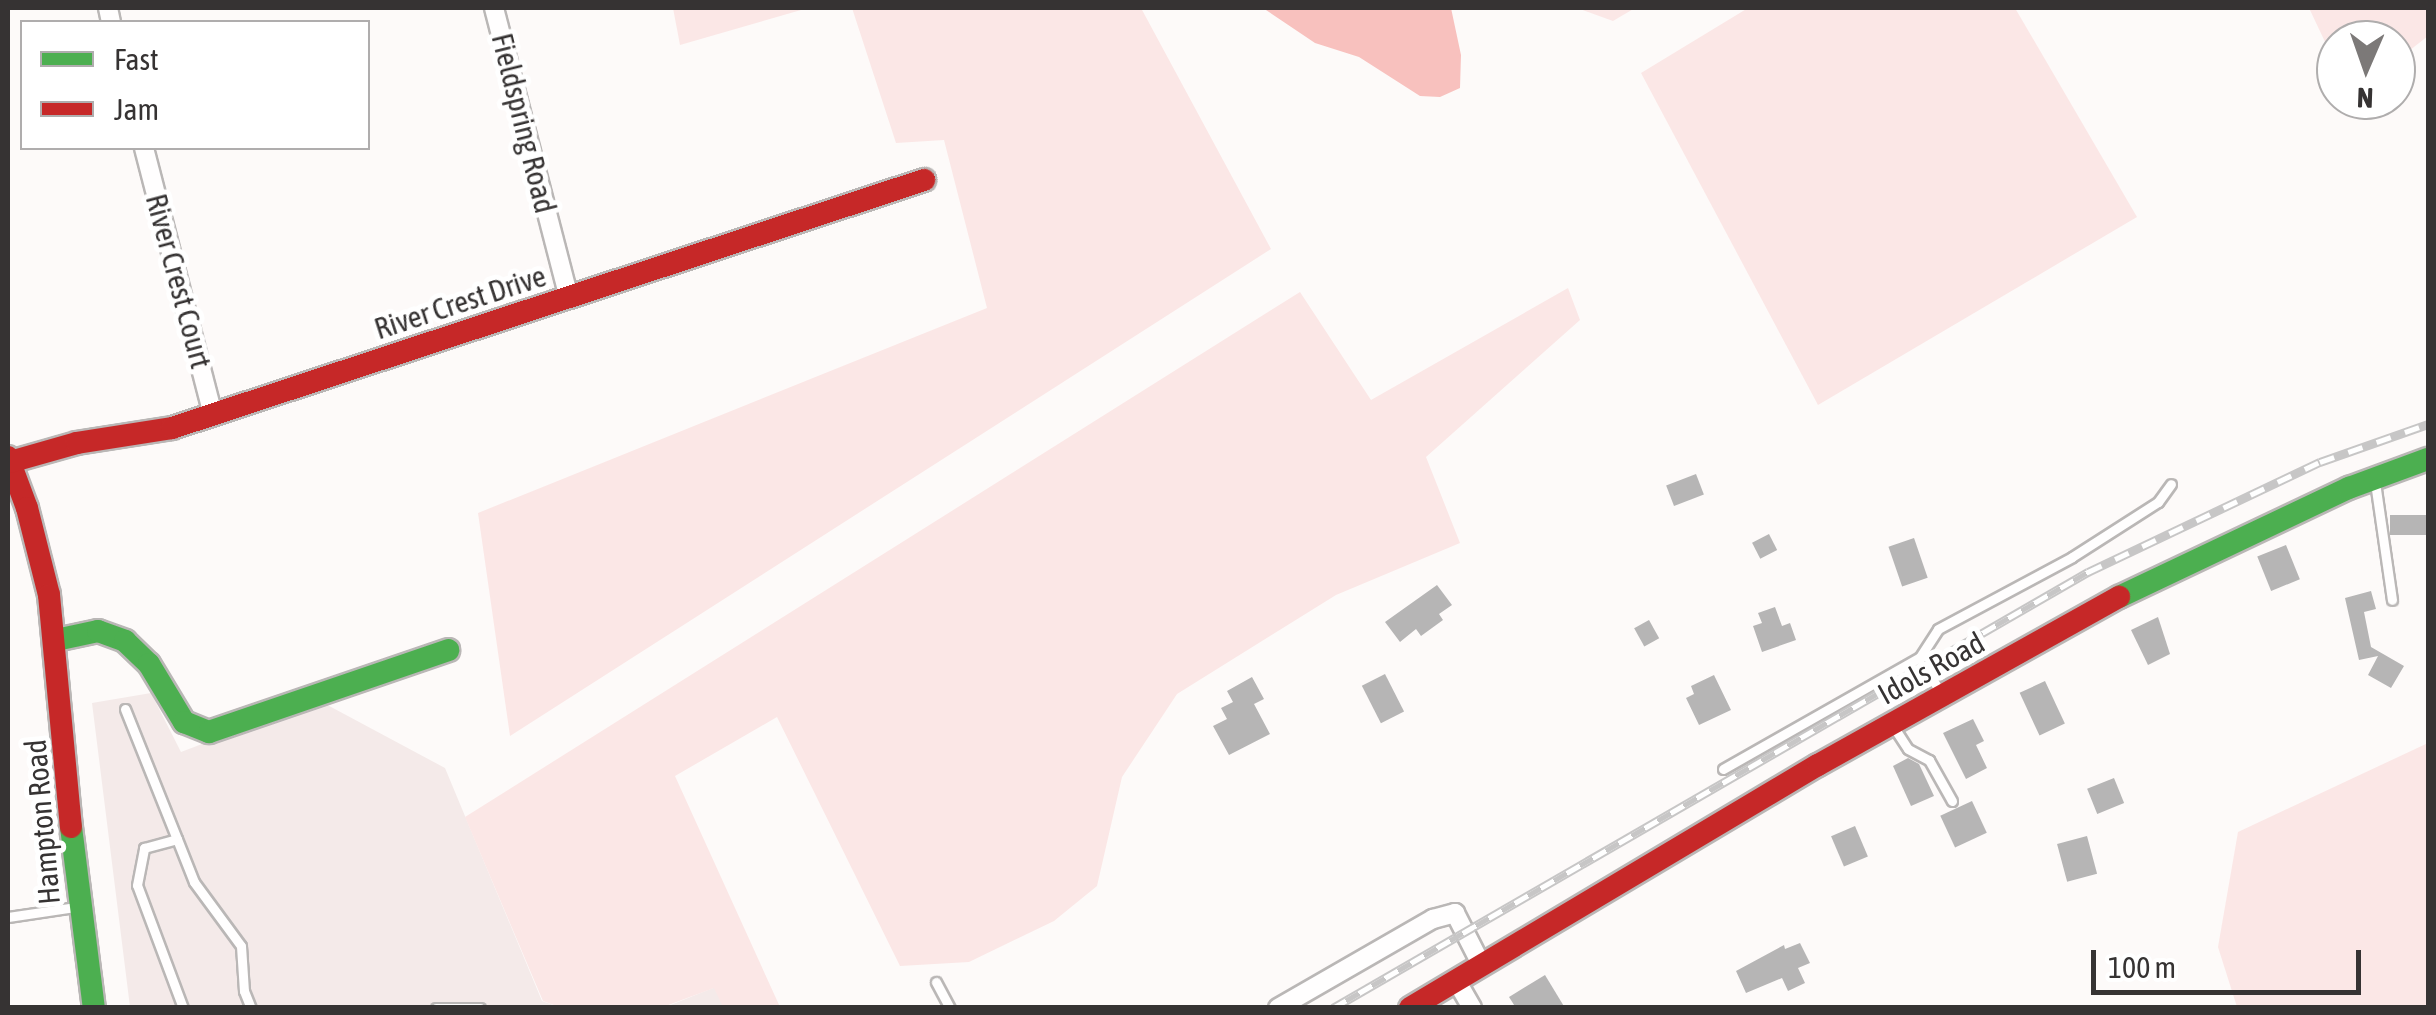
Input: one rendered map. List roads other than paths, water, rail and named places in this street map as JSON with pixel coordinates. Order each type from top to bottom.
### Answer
[{"type":"street","name":"Fieldspring Road","points":[[494,8],[569,298]]},
{"type":"street","name":"River Crest Court","points":[[145,150],[214,414]]},
{"type":"street","name":"River Crest Drive","points":[[9,459],[214,414],[924,180]]},
{"type":"street","name":"Idols Road","points":[[1410,1008],[1892,724],[2156,577],[2428,458]]},
{"type":"street","name":"Hampton Road","points":[[9,459],[38,546],[56,640],[79,906],[94,1008]]},
{"type":"street","points":[[56,640],[98,631],[125,641],[149,664],[184,722],[209,732],[448,650]]},
{"type":"street","points":[[1278,1008],[1433,919],[1455,913],[1482,964]]},
{"type":"street","points":[[1456,980],[1472,1008]]},
{"type":"lane","points":[[2374,479],[2392,600]]},
{"type":"lane","points":[[1724,769],[1920,657],[1938,629],[2072,557],[2158,502],[2171,484]]},
{"type":"lane","points":[[1920,657],[1943,696]]},
{"type":"lane","points":[[126,709],[194,882],[240,946],[244,990],[251,1008]]},
{"type":"lane","points":[[1892,724],[1908,748],[1929,760],[1952,802]]},
{"type":"lane","points":[[177,839],[144,848],[137,885],[183,1008]]},
{"type":"lane","points":[[8,917],[79,906]]},
{"type":"lane","points":[[936,982],[950,1008]]},
{"type":"lane","points":[[436,1008],[480,1008]]},
{"type":"railway","points":[[1333,1008],[2088,572],[2320,462],[2428,424]]}]
